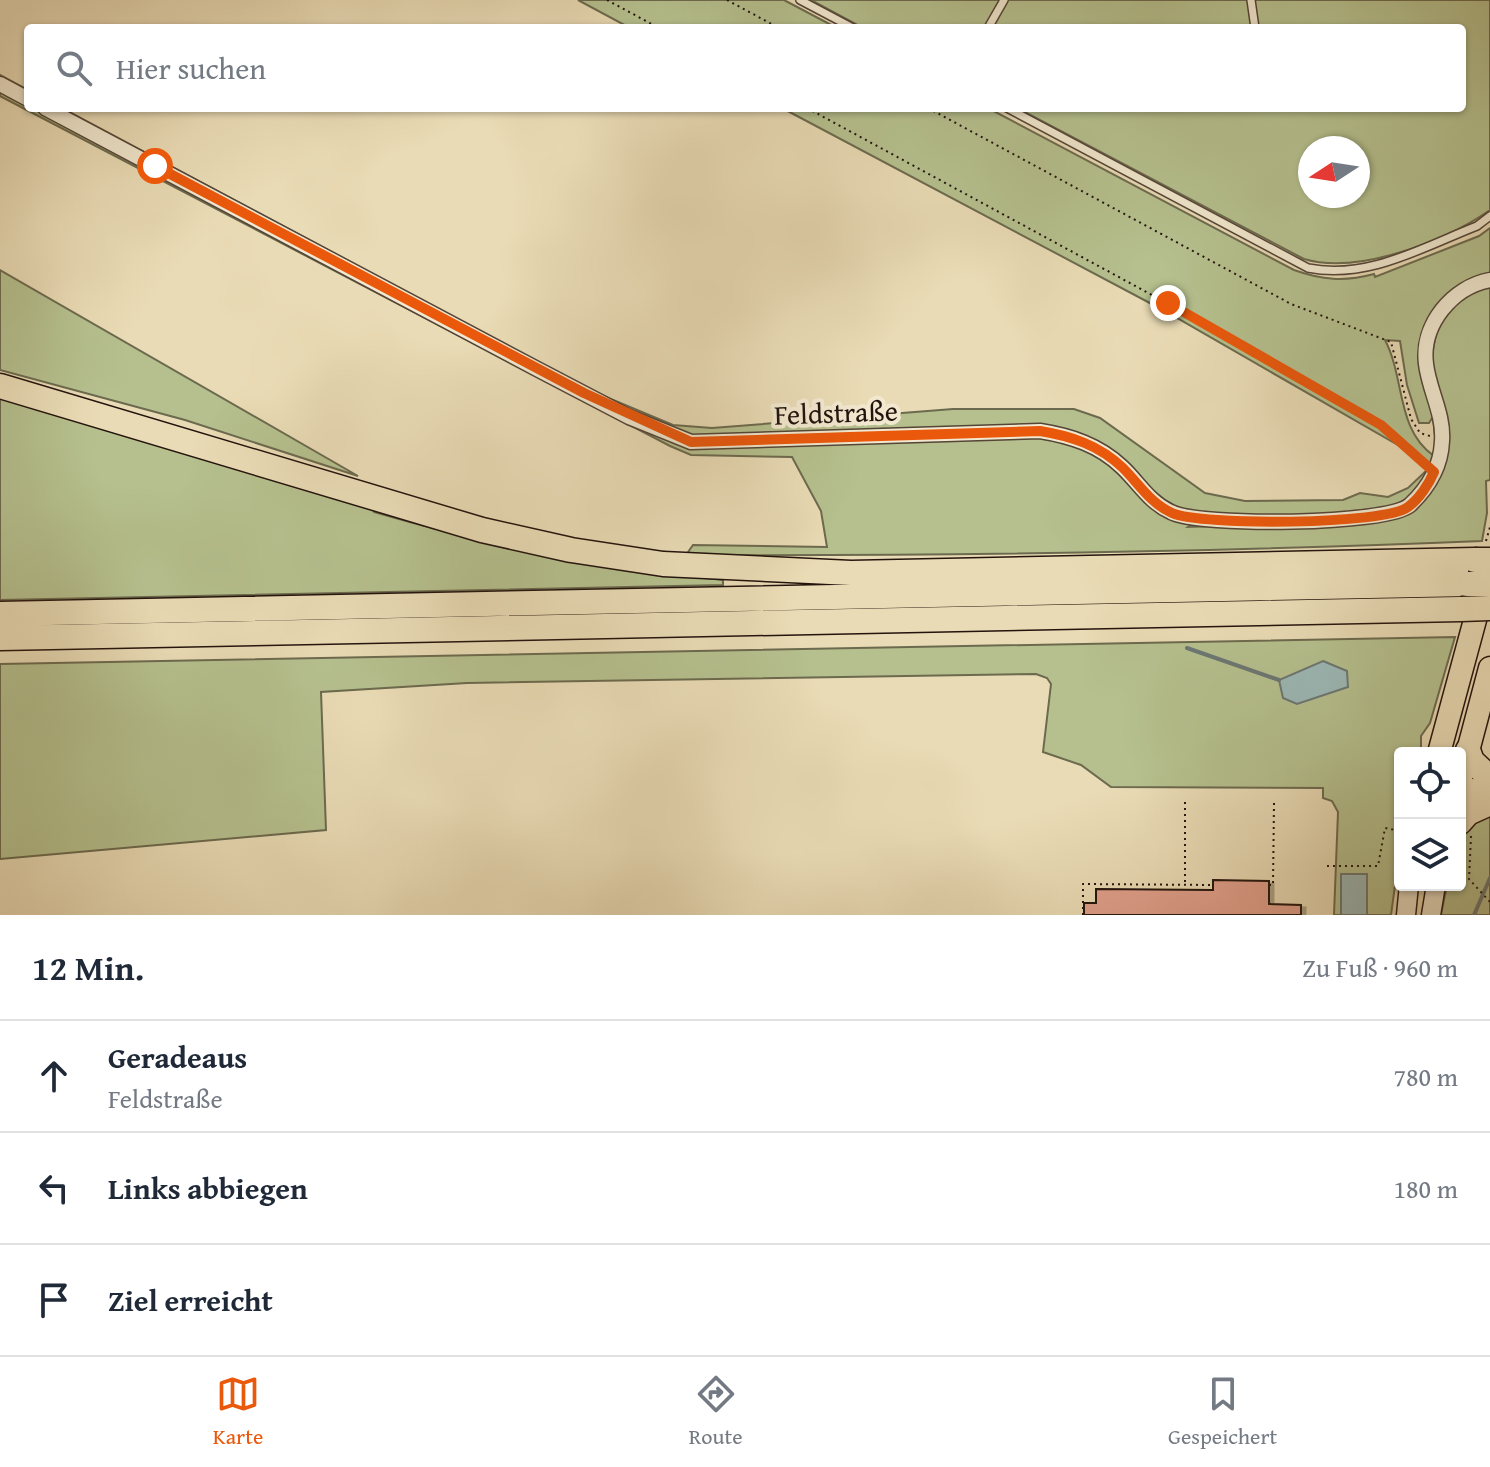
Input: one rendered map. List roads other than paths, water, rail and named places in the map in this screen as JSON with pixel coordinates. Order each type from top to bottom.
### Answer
[{"type":"highway","points":[[0,386],[126,421],[482,530],[571,550],[663,564],[851,573],[1485,562]]},
{"type":"highway","points":[[0,614],[1479,584]]},
{"type":"highway","points":[[0,638],[1490,608]]},
{"type":"highway","points":[[1466,774],[1490,778]]},
{"type":"highway","points":[[1466,776],[1490,796]]},
{"type":"highway","points":[[1466,824],[1468,813],[1490,803]]},
{"type":"main road","points":[[1440,747],[1485,562]]},
{"type":"main road","points":[[1466,758],[1490,668]]},
{"type":"main road","points":[[1406,915],[1408,891]]},
{"type":"main road","points":[[1431,915],[1435,891]]},
{"type":"street","points":[[0,84],[24,97]]},
{"type":"street","name":"Feldstraße","points":[[53,112],[629,417],[691,442],[1040,431],[1082,440],[1121,466],[1153,502],[1190,520],[1224,522],[1377,517],[1407,508],[1434,472],[1442,439],[1426,365],[1431,327],[1456,296],[1490,280]]},
{"type":"lane","points":[[800,0],[845,24]]},
{"type":"lane","points":[[990,24],[1004,0]]},
{"type":"lane","points":[[1251,0],[1254,24]]},
{"type":"lane","points":[[1015,112],[1308,268],[1335,274],[1361,271],[1477,226],[1490,216]]},
{"type":"water","points":[[1323,661],[1347,671],[1348,687],[1297,704],[1283,698],[1279,680]]},
{"type":"water","points":[[1341,874],[1367,874],[1367,915],[1341,915]]},
{"type":"waterway","points":[[1187,648],[1279,680]]},
{"type":"waterway","points":[[1474,915],[1490,878]]}]
